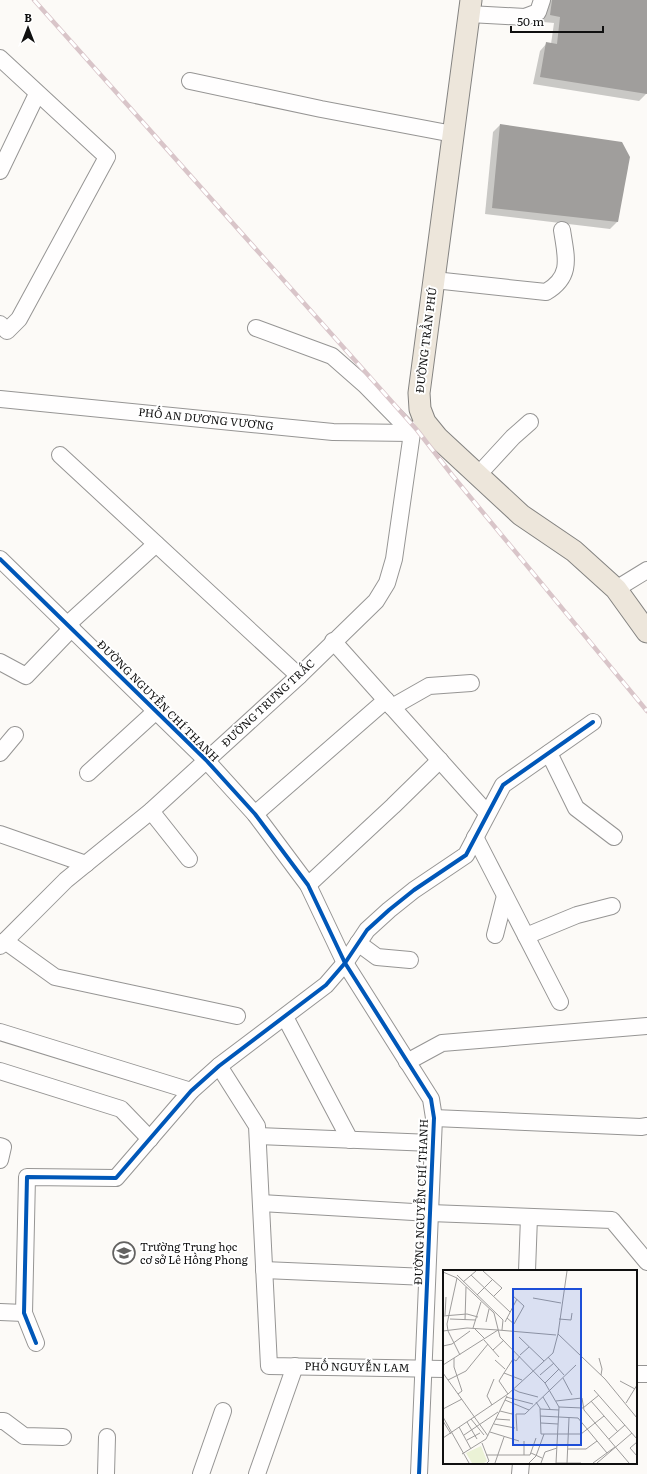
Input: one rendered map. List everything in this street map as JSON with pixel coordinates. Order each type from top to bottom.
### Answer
[{"type":"main road","name":"ĐƯỜNG TRẦN PHÚ","points":[[470,7],[419,393],[420,409],[418,428],[438,438],[521,515],[574,551],[616,589],[647,632]]},
{"type":"street","points":[[470,7],[525,17],[538,12],[542,0]]},
{"type":"street","points":[[0,58],[37,94],[107,157],[19,319],[7,332],[0,324]]},
{"type":"street","points":[[190,80],[453,134]]},
{"type":"street","points":[[0,171],[37,94]]},
{"type":"street","points":[[434,280],[546,292],[557,285],[565,274],[566,258],[562,230]]},
{"type":"street","points":[[256,328],[332,356],[364,385],[418,428]]},
{"type":"street","name":"PHỐ AN DƯƠNG VƯƠNG","points":[[0,399],[333,432],[418,428]]},
{"type":"street","points":[[478,475],[513,437],[530,422]]},
{"type":"street","name":"ĐƯỜNG TRƯNG TRẮC","points":[[3,943],[66,880],[151,811],[300,676],[333,641],[376,601],[387,583],[394,559],[418,428]]},
{"type":"street","points":[[60,455],[300,676]]},
{"type":"street","points":[[0,662],[26,676],[70,626],[156,544]]},
{"type":"street","name":"ĐƯỜNG NGUYỄN CHÍ THANH","points":[[0,560],[70,626],[206,760],[255,814],[308,886],[345,963],[431,1099],[434,1118],[419,1474]]},
{"type":"street","points":[[616,589],[647,570]]},
{"type":"street","points":[[333,641],[488,813]]},
{"type":"street","points":[[255,814],[389,704],[429,686],[471,683]]},
{"type":"street","points":[[88,773],[156,711]]},
{"type":"street","points":[[36,1343],[24,1313],[27,1177],[116,1178],[191,1091],[219,1066],[326,985],[345,963],[367,930],[389,910],[414,890],[466,855],[504,785],[593,722]]},
{"type":"street","points":[[0,753],[16,735]]},
{"type":"street","points":[[549,753],[576,808],[614,837]]},
{"type":"street","points":[[308,886],[440,760]]},
{"type":"street","points":[[151,811],[189,859]]},
{"type":"street","points":[[0,834],[86,864]]},
{"type":"street","points":[[475,837],[560,1002]]},
{"type":"street","points":[[495,935],[505,896]]},
{"type":"street","points":[[526,936],[577,915],[612,906]]},
{"type":"street","points":[[3,943],[55,977],[237,1016]]},
{"type":"street","points":[[358,943],[378,956],[410,960]]},
{"type":"street","points":[[285,1017],[350,1140]]},
{"type":"street","points":[[407,1062],[442,1043],[647,1026]]},
{"type":"street","points":[[0,1032],[191,1091]]},
{"type":"street","points":[[219,1066],[257,1126],[264,1270],[427,1277]]},
{"type":"street","points":[[0,1070],[120,1109],[150,1139]]},
{"type":"street","points":[[434,1118],[641,1127],[647,1126]]},
{"type":"street","points":[[258,1136],[432,1143]]},
{"type":"street","points":[[0,1146],[3,1147],[0,1160]]},
{"type":"street","points":[[261,1203],[430,1213],[612,1220],[647,1262]]},
{"type":"street","points":[[527,1270],[529,1217]]},
{"type":"street","name":"PHỐ NGUYỄN LAM","points":[[264,1270],[269,1366],[443,1369]]},
{"type":"street","points":[[0,1312],[24,1313]]},
{"type":"street","points":[[257,1474],[295,1366]]},
{"type":"street","points":[[201,1474],[223,1411]]},
{"type":"street","points":[[0,1421],[4,1421],[24,1436],[63,1437]]},
{"type":"street","points":[[106,1474],[107,1437]]},
{"type":"building","points":[[552,0],[647,0],[647,94],[540,77],[546,42],[557,44],[560,17],[550,15]]},
{"type":"building","points":[[500,124],[622,142],[630,157],[618,222],[492,208]]},
{"type":"railway","points":[[34,0],[417,430],[452,475],[647,711]]},
{"type":"cycle path","points":[[0,559],[206,760],[255,814],[308,885],[345,963],[431,1099],[434,1118],[419,1474]]},
{"type":"cycle path","points":[[36,1343],[24,1313],[27,1177],[116,1178],[191,1091],[219,1066],[326,985],[345,963],[367,930],[389,910],[414,890],[466,855],[503,785],[593,722]]},
{"type":"place","name":"Trường Trung học cơ sở Lê Hồng Phong","points":[[124,1253]]}]
